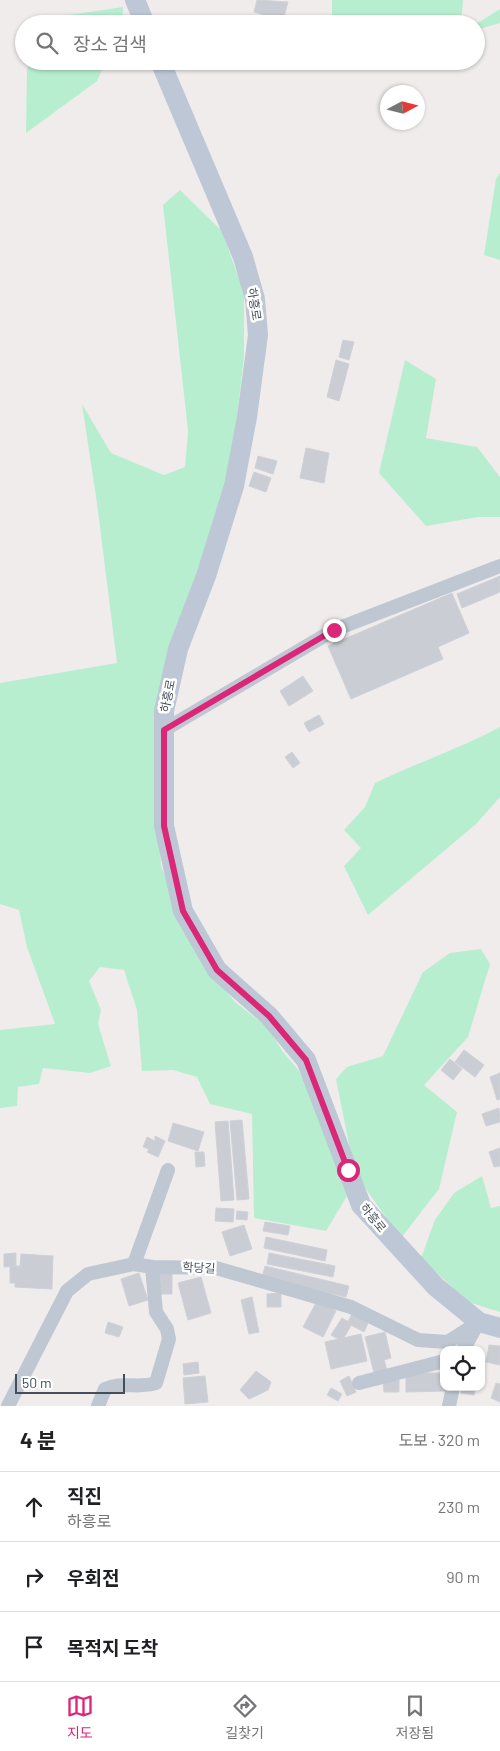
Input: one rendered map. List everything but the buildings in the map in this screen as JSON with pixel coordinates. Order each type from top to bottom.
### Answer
[{"type":"street","points":[[135,0],[141,15]]},
{"type":"street","name":"하흥로","points":[[164,70],[243,257],[255,299],[258,335],[247,417],[234,486],[206,576],[178,649],[164,711],[164,826],[183,911],[217,970],[269,1016],[306,1060],[361,1205],[436,1287],[479,1322],[500,1328]]},
{"type":"street","points":[[164,730],[334,630],[500,566]]},
{"type":"street","points":[[134,1264],[168,1170]]},
{"type":"street","name":"학당길","points":[[8,1406],[67,1291],[88,1274],[134,1264],[152,1267],[216,1268],[351,1307],[418,1340],[448,1342],[479,1322]]},
{"type":"street","points":[[98,1406],[105,1389],[116,1384],[148,1386],[156,1383],[169,1339],[167,1329],[156,1312],[152,1267]]},
{"type":"street","points":[[465,1346],[479,1322]]},
{"type":"street","points":[[359,1383],[440,1362]]},
{"type":"street","points":[[449,1406],[452,1391]]},
{"type":"green space","points":[[332,0],[463,0],[462,15],[332,15]]},
{"type":"green space","points":[[123,7],[123,15],[69,15]]},
{"type":"green space","points":[[500,9],[500,23],[485,27],[485,18]]},
{"type":"green space","points":[[27,70],[102,70],[97,81],[26,133]]},
{"type":"green space","points":[[500,173],[500,260],[484,255],[496,179]]},
{"type":"green space","points":[[180,190],[222,231],[244,293],[244,358],[231,466],[156,781],[161,866],[199,956],[235,1002],[268,1028],[283,1052],[299,1071],[318,1113],[347,1196],[326,1231],[254,1218],[252,1114],[210,1104],[197,1077],[173,1070],[142,1071],[137,1010],[124,970],[100,967],[89,981],[101,1010],[98,1024],[111,1066],[90,1073],[43,1068],[39,1084],[18,1087],[17,1106],[0,1108],[0,1030],[55,1024],[27,947],[19,910],[0,904],[0,683],[117,663],[97,503],[82,404],[111,453],[164,475],[185,467],[188,431],[163,205]]},
{"type":"green space","points":[[405,360],[436,379],[426,438],[477,447],[500,477],[500,517],[478,517],[426,526],[379,473]]},
{"type":"green space","points":[[500,727],[500,797],[476,824],[368,915],[344,866],[361,848],[344,830],[365,807],[375,783]]},
{"type":"green space","points":[[481,949],[490,964],[468,1037],[424,1085],[457,1112],[439,1189],[401,1238],[355,1174],[336,1079],[347,1067],[383,1056],[423,972],[450,953]]},
{"type":"green space","points":[[482,1176],[491,1208],[500,1206],[500,1312],[468,1302],[421,1258],[435,1220],[454,1193]]},
{"type":"route","points":[[334,630],[164,730],[164,826],[183,911],[217,970],[269,1016],[306,1060],[320,1092],[348,1170]]}]
